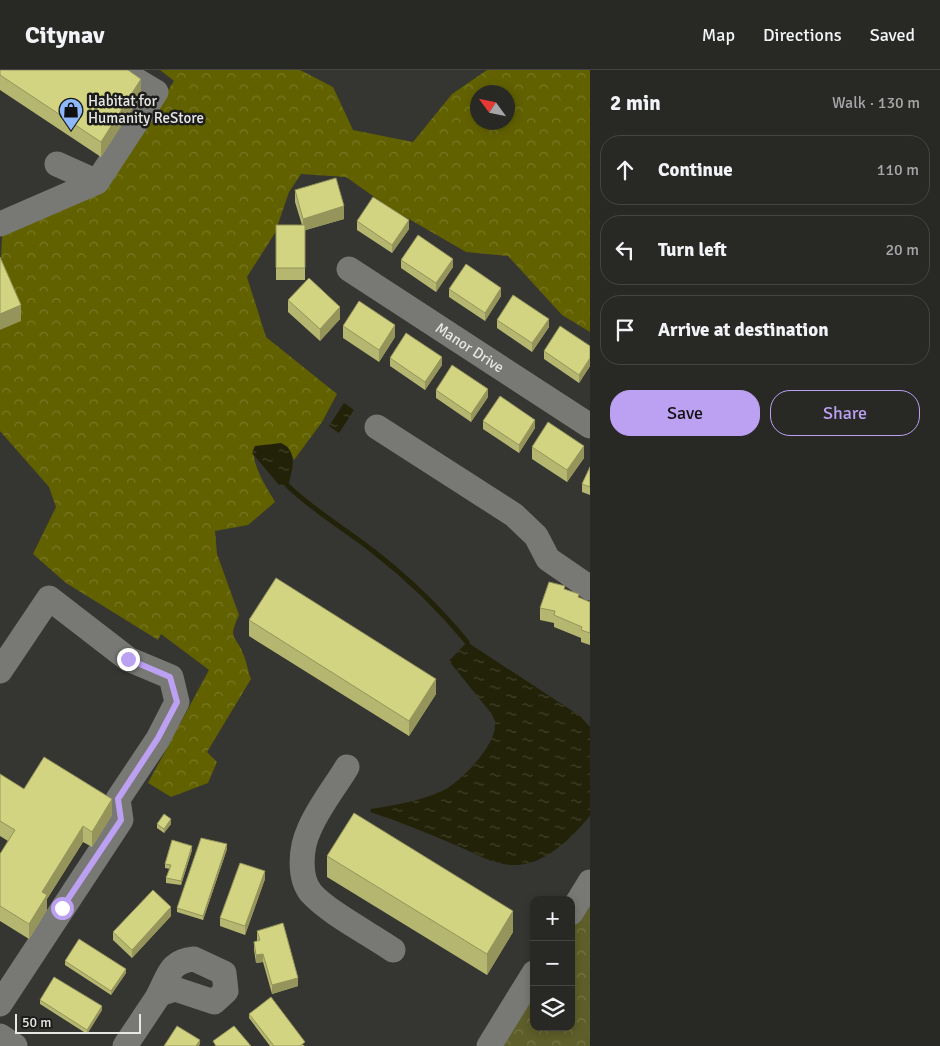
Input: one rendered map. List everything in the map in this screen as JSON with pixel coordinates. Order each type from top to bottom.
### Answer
[{"type":"street","points":[[0,224],[97,182],[156,92],[120,70]]},
{"type":"street","points":[[57,164],[97,182]]},
{"type":"street","name":"Manor Drive","points":[[349,269],[590,426]]},
{"type":"street","points":[[377,427],[514,514],[536,536],[548,560],[590,588]]},
{"type":"street","points":[[0,671],[49,598],[128,659],[170,677],[177,702],[158,738],[118,799],[121,820],[8,973],[0,1004]]},
{"type":"street","points":[[347,767],[308,830],[303,851],[303,874],[310,892],[324,904],[393,950]]},
{"type":"street","points":[[575,906],[590,882]]},
{"type":"street","points":[[489,1046],[530,980]]},
{"type":"street","points":[[125,1046],[159,994]]},
{"type":"green space","points":[[160,70],[300,70],[333,87],[353,130],[413,142],[452,94],[487,70],[590,70],[590,332],[562,315],[508,256],[466,252],[390,208],[346,177],[301,174],[289,192],[275,233],[247,277],[266,337],[337,394],[322,422],[294,460],[287,446],[255,446],[254,460],[275,502],[248,525],[215,531],[217,554],[239,615],[233,634],[244,656],[251,679],[207,752],[217,762],[208,783],[171,797],[148,783],[209,670],[161,634],[158,640],[66,583],[33,554],[56,507],[49,487],[0,431],[0,330],[21,320],[0,272],[3,223],[106,186],[174,81]]},
{"type":"green space","points":[[590,882],[590,1046],[487,1046],[530,978],[530,1031],[575,1031],[575,906]]},
{"type":"water","points":[[344,403],[354,410],[339,433],[329,426]]},
{"type":"water","points":[[281,443],[290,451],[293,462],[288,486],[279,485],[252,453],[255,446]]},
{"type":"water","points":[[467,642],[580,716],[590,727],[590,816],[556,850],[535,861],[511,865],[498,863],[415,828],[370,812],[371,809],[425,797],[450,787],[476,762],[490,742],[495,723],[491,713],[449,661]]},
{"type":"building","points":[[0,70],[128,70],[141,79],[101,142],[0,75]]},
{"type":"building","points":[[336,178],[344,206],[303,219],[295,190]]},
{"type":"building","points":[[373,197],[409,220],[392,245],[357,221]]},
{"type":"building","points":[[276,225],[305,225],[305,268],[276,268]]},
{"type":"building","points":[[418,235],[453,259],[436,283],[401,260]]},
{"type":"building","points":[[0,257],[21,305],[0,314]]},
{"type":"building","points":[[466,264],[501,288],[485,313],[449,289]]},
{"type":"building","points":[[309,278],[340,307],[320,329],[288,300]]},
{"type":"building","points":[[513,295],[549,319],[532,343],[497,320]]},
{"type":"building","points":[[359,301],[395,325],[379,350],[343,326]]},
{"type":"building","points":[[560,326],[590,346],[590,358],[579,375],[544,351]]},
{"type":"building","points":[[406,333],[442,357],[425,382],[390,358]]},
{"type":"building","points":[[452,365],[488,389],[471,414],[436,390]]},
{"type":"building","points":[[500,396],[535,420],[519,445],[483,421]]},
{"type":"building","points":[[548,422],[584,446],[567,470],[532,447]]},
{"type":"building","points":[[590,467],[590,487],[582,484]]},
{"type":"building","points":[[276,578],[436,679],[409,721],[249,620]]},
{"type":"building","points":[[549,582],[565,586],[564,589],[579,594],[578,597],[590,602],[590,633],[581,630],[582,627],[554,615],[555,611],[540,608]]},
{"type":"building","points":[[44,757],[112,799],[92,832],[83,826],[42,892],[47,895],[29,924],[0,906],[0,854],[15,830],[0,821],[0,774],[24,789]]},
{"type":"building","points":[[354,813],[513,911],[487,954],[327,856]]},
{"type":"building","points":[[164,814],[171,819],[164,829],[157,824]]},
{"type":"building","points":[[201,838],[227,844],[203,916],[177,908]]},
{"type":"building","points":[[172,840],[192,846],[181,881],[166,878],[171,865],[165,864]]},
{"type":"building","points":[[240,863],[265,871],[245,926],[220,918]]},
{"type":"building","points":[[153,890],[171,907],[132,950],[113,932]]},
{"type":"building","points":[[283,923],[298,978],[272,985],[263,954],[256,955],[254,942],[260,940],[257,931]]},
{"type":"building","points":[[79,939],[126,969],[111,991],[65,961]]},
{"type":"building","points":[[54,977],[102,1006],[87,1030],[40,1000]]},
{"type":"building","points":[[271,997],[305,1042],[300,1046],[274,1046],[249,1014]]},
{"type":"building","points":[[177,1026],[200,1040],[196,1046],[164,1046]]},
{"type":"building","points":[[234,1026],[251,1046],[216,1046],[213,1041]]},
{"type":"waterway","points":[[288,486],[308,504],[399,572],[434,605],[467,642]]},
{"type":"place","name":"Habitat for Humanity ReStore","points":[[71,131]]},
{"type":"route","points":[[62,908],[121,820],[118,799],[158,738],[177,702],[170,677],[128,659]]}]
